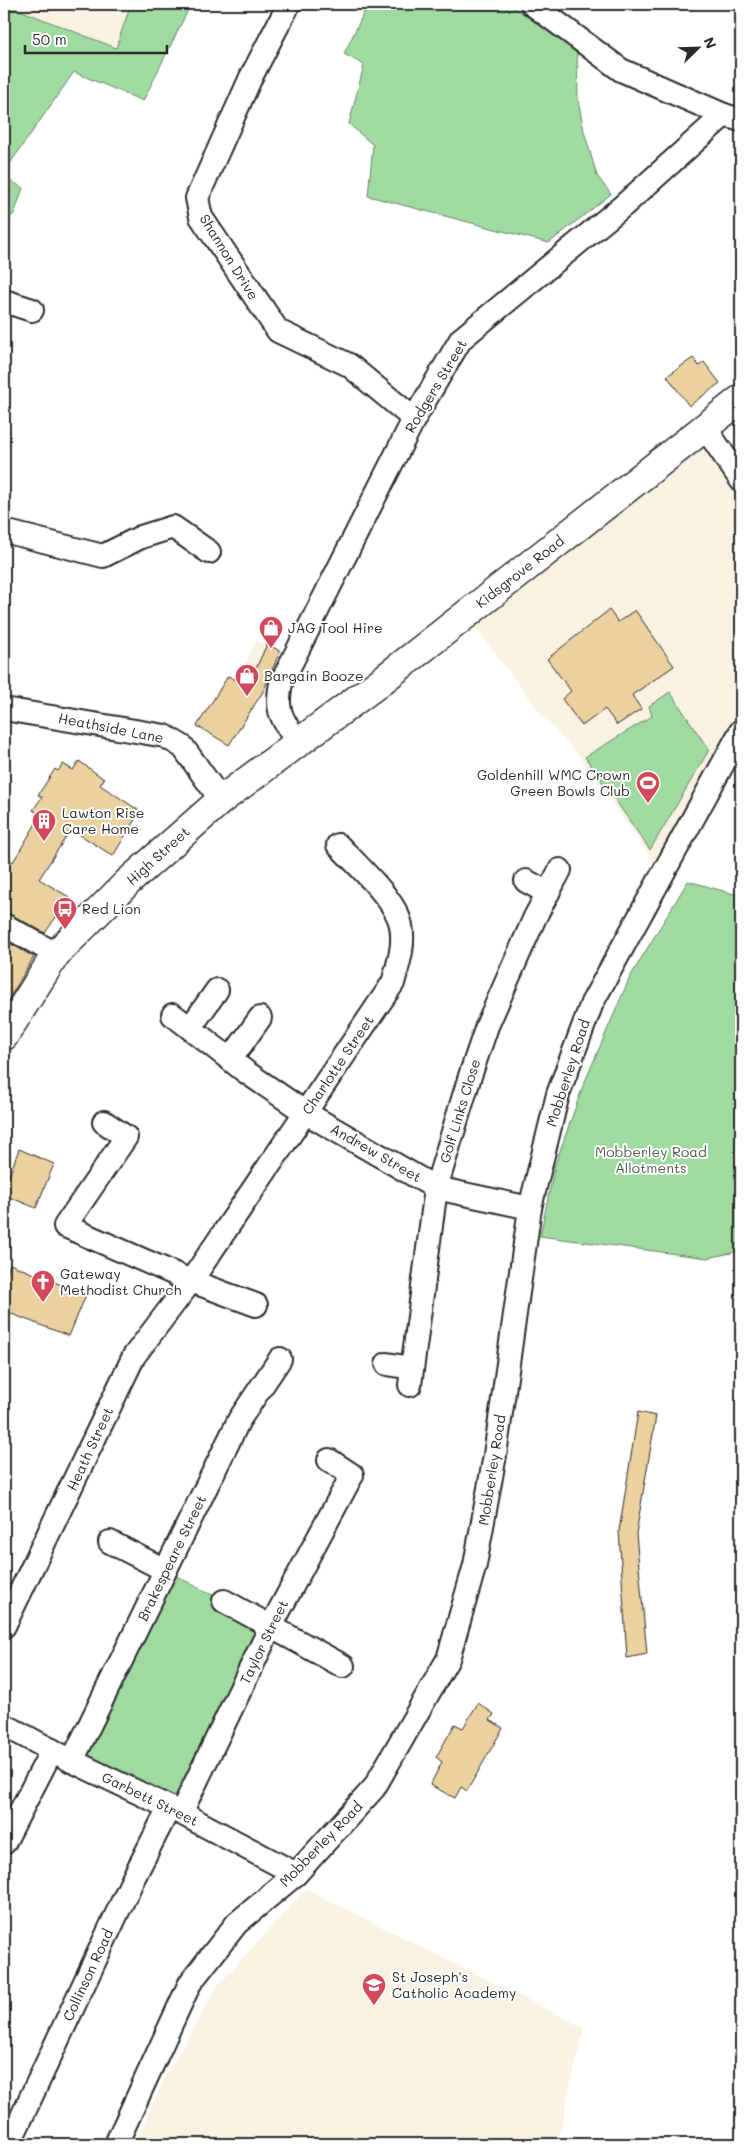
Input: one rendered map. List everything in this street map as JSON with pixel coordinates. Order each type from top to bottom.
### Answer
[{"type":"main road","name":"Kidsgrove Road","points":[[297,742],[380,682],[741,398]]},
{"type":"main road","name":"High Street","points":[[4,1036],[56,954],[128,882],[221,800],[297,742]]},
{"type":"street","name":"Shannon Drive","points":[[288,4],[251,77],[197,198],[201,217],[278,331],[349,365],[414,420]]},
{"type":"street","points":[[532,4],[621,70],[733,117]]},
{"type":"street","name":"Rodgers Street","points":[[297,742],[281,717],[278,700],[281,683],[414,420],[461,339],[733,117]]},
{"type":"street","points":[[4,301],[32,310]]},
{"type":"street","points":[[704,426],[741,480]]},
{"type":"street","points":[[4,531],[103,556],[176,521],[209,552]]},
{"type":"street","name":"Heathside Lane","points":[[4,709],[164,736],[183,747],[221,800]]},
{"type":"street","name":"Mobberley Road","points":[[116,2144],[190,1984],[237,1923],[296,1874],[374,1788],[448,1659],[475,1565],[495,1455],[530,1208],[558,1094],[592,1003],[741,731]]},
{"type":"street","name":"Charlotte Street","points":[[191,1281],[393,983],[401,955],[401,925],[388,899],[338,845]]},
{"type":"street","name":"Golf Links Close","points":[[387,1364],[411,1376],[436,1188],[487,1026],[532,924],[560,870]]},
{"type":"street","points":[[526,881],[548,892]]},
{"type":"street","points":[[4,925],[56,954]]},
{"type":"street","name":"Andrew Street","points":[[217,990],[182,1021],[231,1060],[306,1113],[436,1188],[530,1208]]},
{"type":"street","points":[[231,1060],[260,1018]]},
{"type":"street","points":[[104,1122],[126,1137],[65,1226],[191,1281],[256,1304]]},
{"type":"street","name":"Heath Street","points":[[4,1626],[134,1356],[191,1281]]},
{"type":"street","name":"Brakespeare Street","points":[[72,1761],[240,1420],[280,1359]]},
{"type":"street","name":"Taylor Street","points":[[175,1810],[352,1475],[329,1460]]},
{"type":"street","points":[[110,1542],[165,1570]]},
{"type":"street","points":[[224,1601],[343,1666]]},
{"type":"street","name":"Garbett Street","points":[[4,1725],[72,1761],[175,1810],[296,1874]]},
{"type":"street","points":[[4,1842],[52,1750]]},
{"type":"street","name":"Collinson Road","points":[[9,2144],[134,1877],[175,1810]]},
{"type":"shaded area","points":[[4,4],[131,4],[116,48]]},
{"type":"shaded area","points":[[702,438],[741,494],[741,708],[655,863],[580,757],[545,719],[473,624]]},
{"type":"shaded area","points":[[257,640],[280,651],[263,689],[237,680]]},
{"type":"shaded area","name":"St Joseph's Catholic Academy","points":[[306,1889],[584,2028],[557,2144],[135,2144],[164,2079],[218,1985]]},
{"type":"green space","points":[[4,4],[116,48],[131,4],[191,4],[143,101],[74,72],[4,172]]},
{"type":"green space","points":[[368,4],[509,4],[577,51],[578,99],[584,131],[597,176],[611,194],[549,243],[368,196],[373,145],[349,124],[364,65],[344,54]]},
{"type":"green space","points":[[4,177],[23,188],[14,214],[4,223]]},
{"type":"green space","name":"Goldenhill WMC Crown Green Bowls Club","points":[[670,692],[709,750],[650,850],[585,757],[652,716],[649,706]]},
{"type":"green space","name":"Mobberley Road Allotments","points":[[688,881],[741,896],[741,1251],[707,1258],[540,1236],[555,1165],[583,1086],[630,977]]},
{"type":"green space","points":[[165,1570],[271,1626],[181,1813],[72,1761]]},
{"type":"building","points":[[693,358],[699,366],[704,362],[720,383],[689,406],[667,376]]},
{"type":"building","points":[[609,610],[618,622],[635,610],[674,666],[632,695],[641,709],[617,725],[605,709],[582,726],[562,699],[571,691],[547,659]]},
{"type":"building","points":[[267,644],[280,651],[264,690],[229,745],[197,726],[228,676],[237,680],[240,677],[250,682]]},
{"type":"building","name":"Lawton Rise Care Home","points":[[79,761],[104,779],[100,785],[140,811],[113,856],[71,829],[39,879],[69,897],[61,908],[61,917],[56,917],[45,933],[4,912],[4,856],[13,862],[41,815],[33,810],[42,797],[38,795],[55,769],[58,771],[63,764],[73,770]]},
{"type":"building","points":[[4,940],[34,957],[4,1007]]},
{"type":"building","points":[[19,1149],[54,1164],[36,1208],[4,1195],[4,1190]]},
{"type":"building","name":"Gateway Methodist Church","points":[[10,1264],[86,1295],[69,1336],[4,1311],[4,1282]]},
{"type":"building","points":[[638,1412],[656,1416],[636,1534],[647,1654],[627,1658],[619,1531]]},
{"type":"building","points":[[478,1703],[494,1714],[490,1720],[503,1728],[467,1791],[461,1787],[455,1798],[430,1785],[442,1762],[436,1757],[455,1724],[463,1728]]},
{"type":"place","name":"JAG Tool Hire","points":[[271,649]]},
{"type":"place","name":"Bargain Booze","points":[[247,697]]},
{"type":"place","name":"Goldenhill WMC Crown Green Bowls Club","points":[[648,804]]},
{"type":"place","name":"Lawton Rise Care Home","points":[[44,842]]},
{"type":"place","name":"Red Lion","points":[[65,930]]},
{"type":"place","name":"Gateway Methodist Church","points":[[43,1303]]},
{"type":"place","name":"St Joseph's Catholic Academy","points":[[374,2006]]}]
